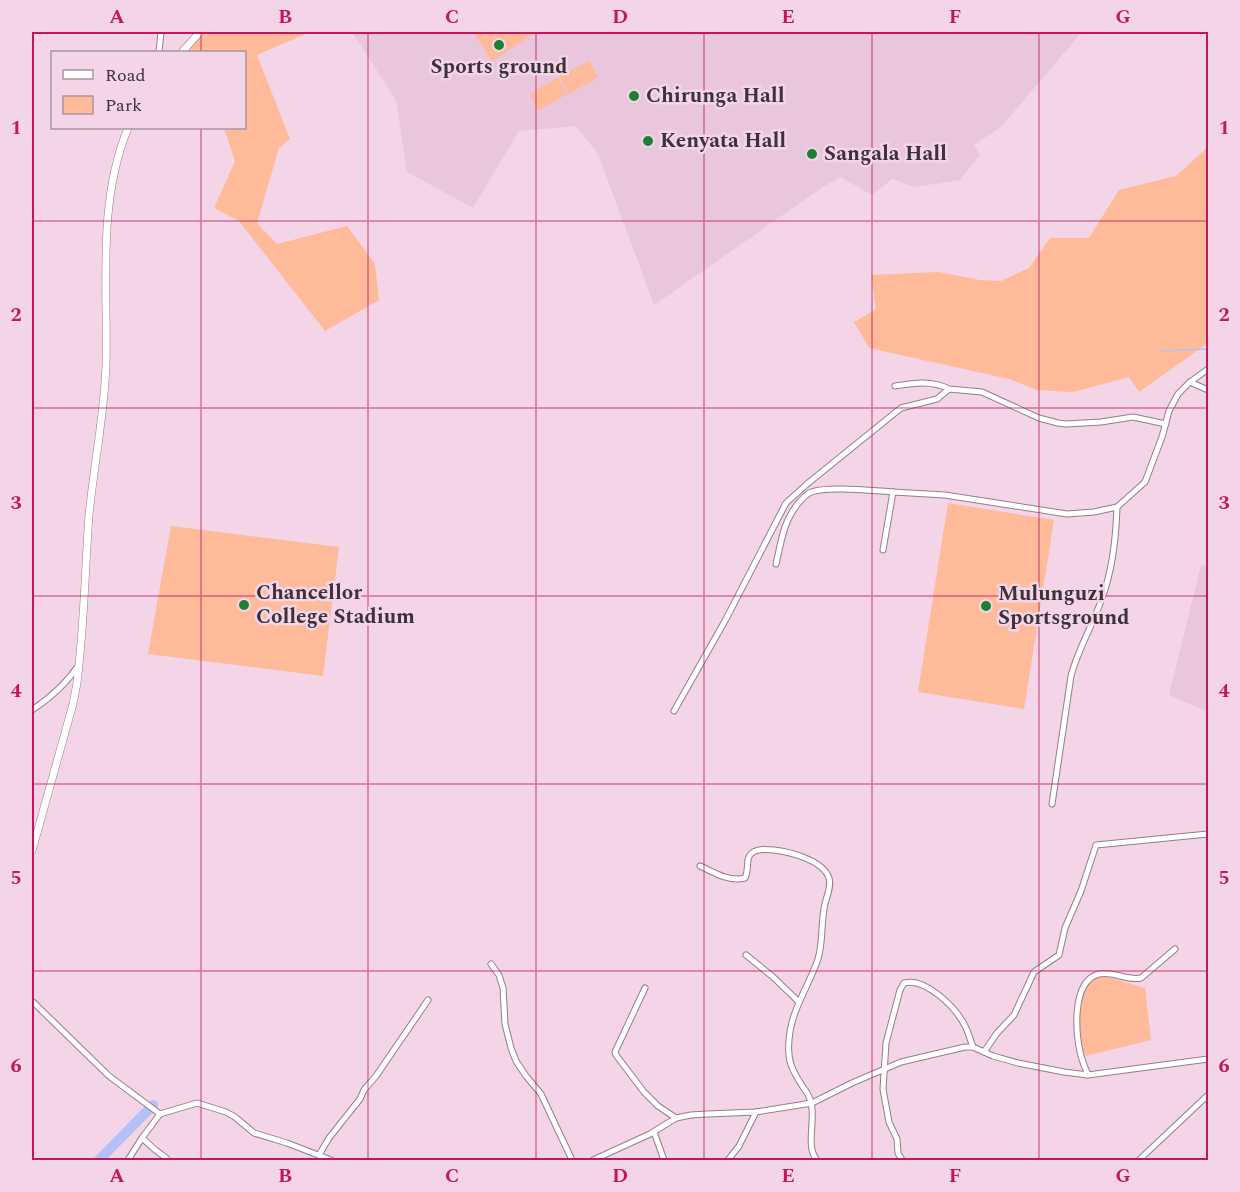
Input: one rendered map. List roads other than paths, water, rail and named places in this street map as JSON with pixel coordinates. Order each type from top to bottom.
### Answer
[{"type":"street","points":[[159,51],[161,32]]},
{"type":"street","points":[[183,51],[200,32]]},
{"type":"street","points":[[32,851],[73,704],[79,664],[89,514],[106,369],[107,219],[112,182],[128,129]]},
{"type":"street","points":[[776,564],[790,514],[810,492],[823,489],[945,495],[1067,514],[1094,513],[1117,507],[1145,482],[1169,411],[1178,394],[1190,382],[1209,369]]},
{"type":"street","points":[[1190,382],[1209,390]]},
{"type":"street","points":[[896,386],[927,383],[949,389],[982,392],[1039,418],[1058,423],[1082,423],[1133,417],[1166,424]]},
{"type":"street","points":[[674,711],[791,497],[901,408],[937,399],[949,389]]},
{"type":"street","points":[[883,550],[894,492]]},
{"type":"street","points":[[1052,804],[1071,676],[1075,659],[1102,598],[1114,553],[1117,507]]},
{"type":"street","points":[[32,710],[51,696],[79,664]]},
{"type":"street","points":[[984,1052],[997,1033],[1014,1015],[1034,972],[1059,955],[1065,928],[1081,891],[1096,845],[1209,834]]},
{"type":"street","points":[[700,866],[726,879],[746,878],[751,853],[768,849],[798,854],[823,868],[829,877],[818,959],[799,1002],[789,1039],[789,1059],[812,1103],[811,1151],[817,1161]]},
{"type":"street","points":[[1088,1075],[1082,1060],[1077,1011],[1080,993],[1086,981],[1097,974],[1108,973],[1134,979],[1141,978],[1175,948]]},
{"type":"street","points":[[746,955],[799,1002]]},
{"type":"street","points":[[491,964],[499,975],[503,988],[505,1024],[516,1061],[541,1094],[572,1161]]},
{"type":"street","points":[[902,1161],[890,1122],[884,1089],[884,1069],[886,1043],[900,990],[904,983],[911,981],[922,984],[956,1011],[973,1047]]},
{"type":"street","points":[[645,988],[616,1049],[616,1055],[644,1092],[658,1106],[676,1118]]},
{"type":"street","points":[[319,1155],[428,1000]]},
{"type":"street","points":[[32,1001],[109,1076],[160,1114]]},
{"type":"street","points":[[593,1161],[654,1132],[676,1118],[723,1113],[756,1113],[812,1103],[901,1062],[965,1047],[973,1047],[1018,1063],[1088,1075],[1209,1059]]},
{"type":"street","points":[[1139,1161],[1209,1095]]},
{"type":"street","points":[[128,1161],[160,1114],[196,1103],[226,1112],[254,1133],[331,1161]]},
{"type":"street","points":[[728,1161],[739,1146],[756,1113]]},
{"type":"street","points":[[654,1132],[664,1161]]},
{"type":"street","points":[[142,1138],[168,1161]]},
{"type":"waterway","points":[[1161,351],[1208,349]]},
{"type":"waterway","points":[[99,1160],[153,1105]]},
{"type":"place","name":"Sports ground","points":[[499,45]]},
{"type":"place","name":"Chirunga Hall","points":[[634,96]]},
{"type":"place","name":"Kenyata Hall","points":[[648,141]]},
{"type":"place","name":"Sangala Hall","points":[[812,154]]},
{"type":"place","name":"Chancellor College Stadium","points":[[244,605]]},
{"type":"place","name":"Mulunguzi Sportsground","points":[[986,606]]}]
